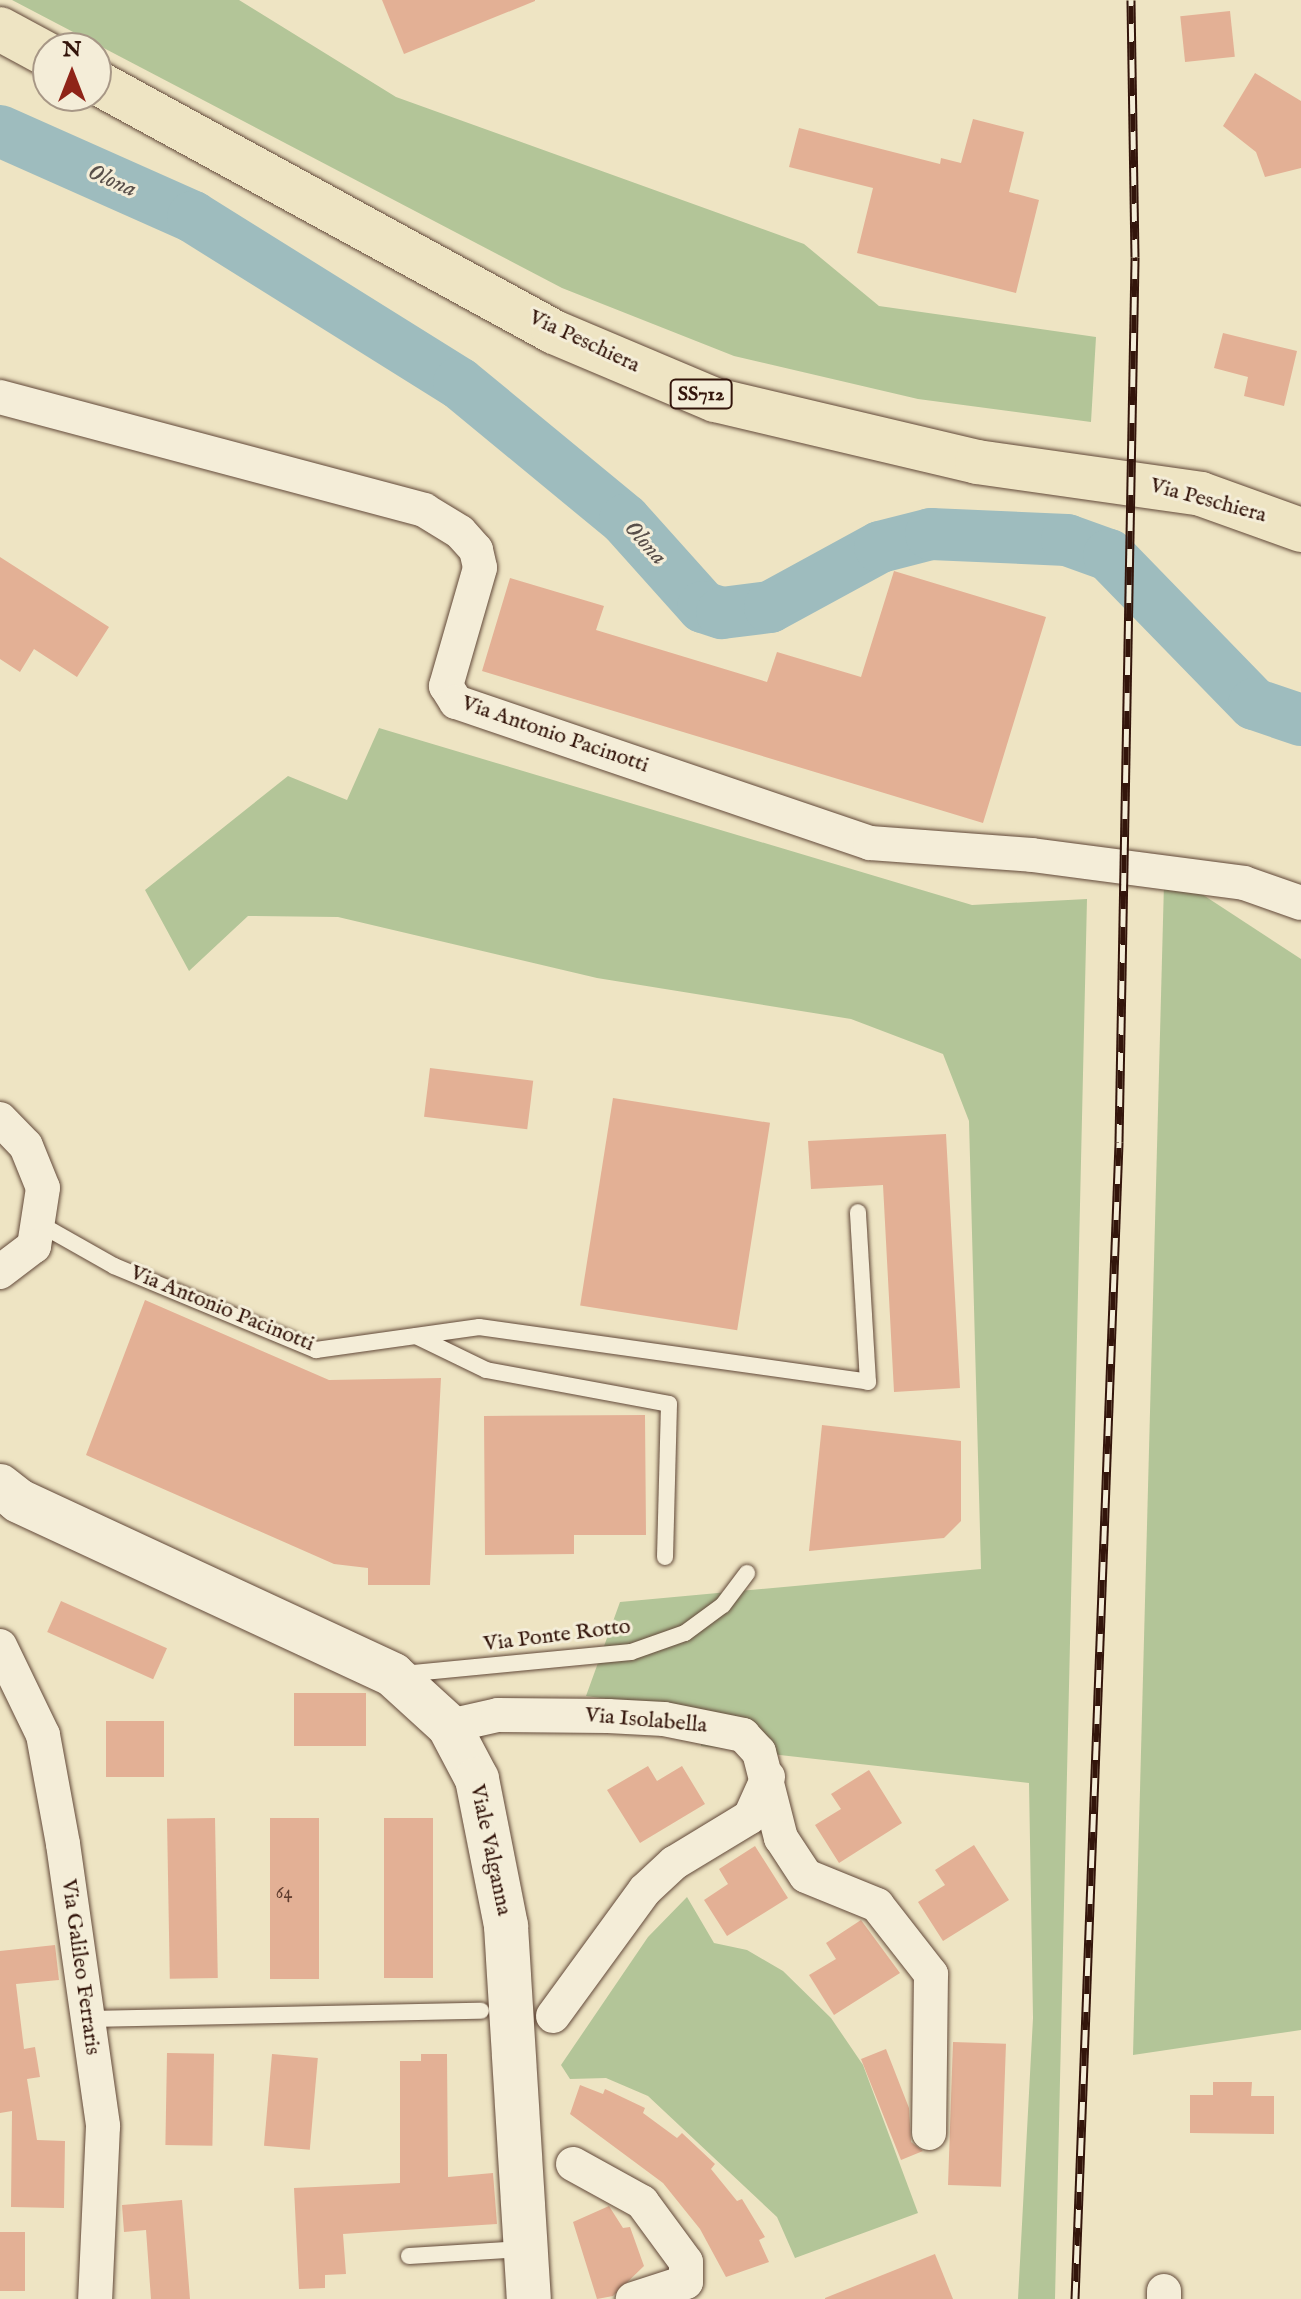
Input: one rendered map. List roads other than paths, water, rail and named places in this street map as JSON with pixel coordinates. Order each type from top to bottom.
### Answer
[{"type":"main road","points":[[0,29],[32,46]]},
{"type":"main road","name":"Via Peschiera","points":[[112,91],[554,332],[715,400],[977,462],[1201,494],[1301,530]]},
{"type":"main road","name":"Viale Valganna","points":[[0,1486],[19,1501],[393,1675],[449,1726],[477,1779],[506,1926],[529,2299]]},
{"type":"street","name":"Via Antonio Pacinotti","points":[[0,397],[424,510],[460,532],[476,550],[480,568],[446,686],[456,702],[870,843],[1032,855],[1244,883],[1301,903]]},
{"type":"street","points":[[0,1119],[26,1146],[43,1188],[34,1246],[0,1272]]},
{"type":"street","name":"Via Galileo Ferraris","points":[[0,1646],[43,1735],[103,2126],[95,2299]]},
{"type":"street","name":"Via Isolabella","points":[[449,1726],[498,1715],[664,1719],[743,1735],[768,1777],[781,1838],[806,1876],[877,1905],[931,1974],[929,2133]]},
{"type":"street","points":[[553,2016],[651,1883],[750,1817],[768,1777]]},
{"type":"street","points":[[573,2164],[642,2202],[686,2262],[686,2282],[633,2299]]},
{"type":"lane","name":"Via Antonio Pacinotti","points":[[38,1223],[114,1266],[316,1350],[479,1327],[868,1382],[858,1212]]},
{"type":"lane","points":[[416,1336],[486,1370],[669,1404],[665,1557]]},
{"type":"lane","name":"Via Ponte Rotto","points":[[393,1675],[631,1652],[685,1633],[723,1605],[747,1573]]},
{"type":"lane","points":[[86,2019],[481,2011]]},
{"type":"lane","points":[[409,2256],[526,2249]]},
{"type":"waterway","name":"Olona","points":[[0,131],[193,217],[459,383],[625,520],[703,607],[722,613],[770,607],[880,547],[931,534],[1067,540],[1109,555],[1254,704],[1301,720]]},
{"type":"railway","points":[[1075,2299],[1119,1142],[1135,257],[1131,0]]}]
